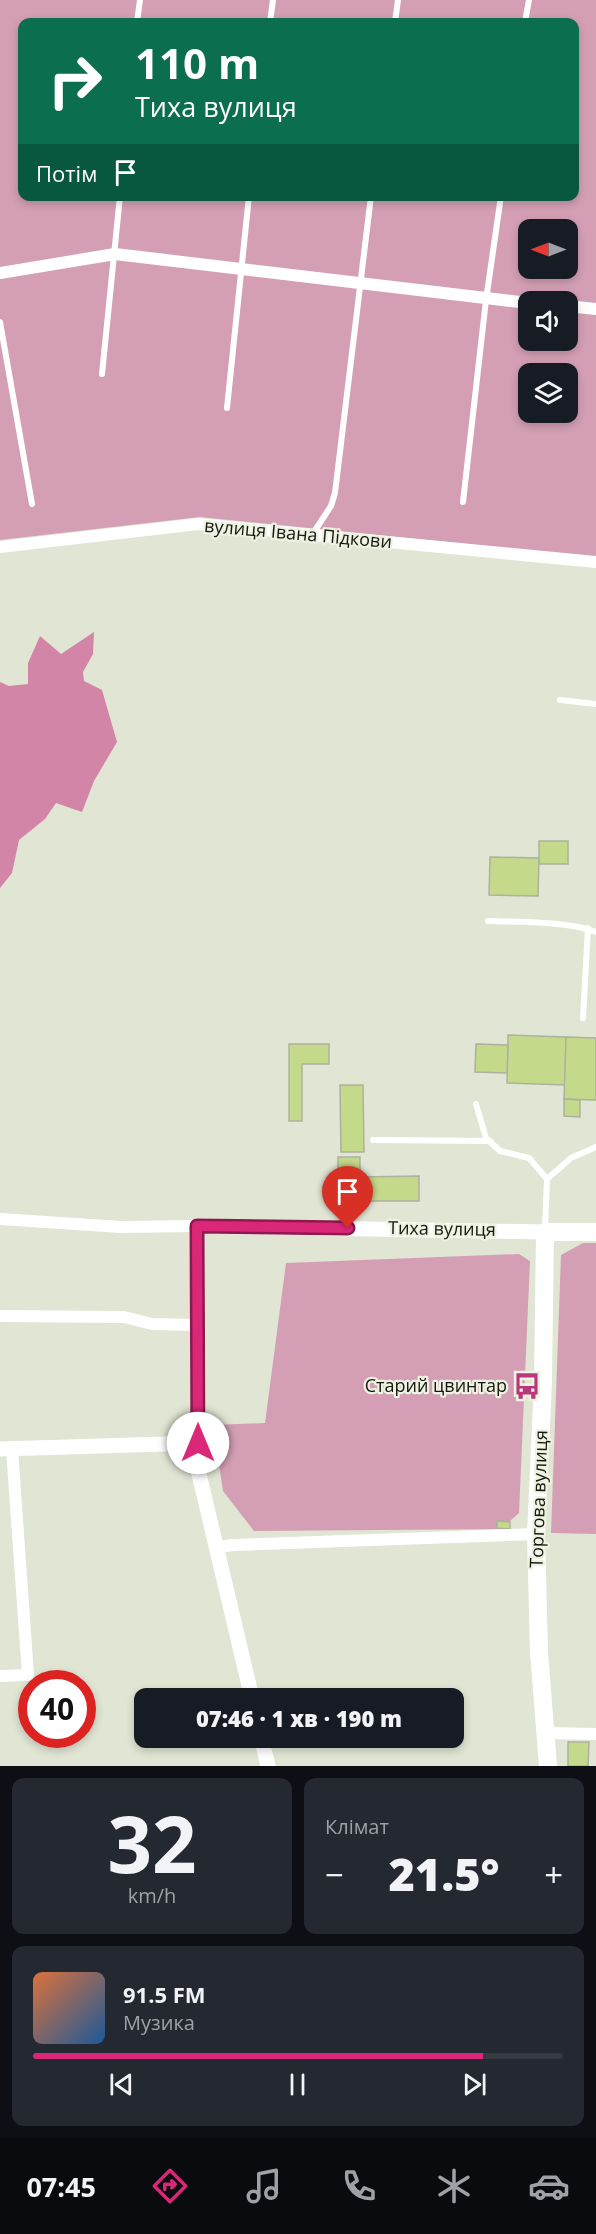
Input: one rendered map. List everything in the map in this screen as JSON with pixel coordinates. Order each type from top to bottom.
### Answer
[{"type":"main road","name":"Тиха вулиця","points":[[545,1232],[596,1232]]},
{"type":"main road","name":"Торгова вулиця","points":[[545,1232],[543,1382],[536,1534],[539,1652],[548,1766]]},
{"type":"street","points":[[0,273],[115,254],[240,267],[518,302]]},
{"type":"street","points":[[578,307],[596,309]]},
{"type":"street","name":"вулиця Івана Підкови","points":[[0,547],[198,524],[596,562]]},
{"type":"street","name":"Тиха вулиця","points":[[0,1219],[121,1227],[197,1226],[545,1232]]},
{"type":"street","points":[[197,1226],[200,1474],[215,1548],[250,1688]]},
{"type":"street","points":[[0,1316],[124,1317],[152,1324],[197,1325]]},
{"type":"street","points":[[0,1676],[28,1675],[6,1449],[198,1443]]},
{"type":"street","points":[[215,1548],[232,1545],[536,1534]]},
{"type":"street","points":[[544,1733],[596,1734]]},
{"type":"street","points":[[264,1748],[268,1766]]},
{"type":"lane","points":[[138,18],[140,0]]},
{"type":"lane","points":[[271,18],[273,0]]},
{"type":"lane","points":[[396,18],[398,0]]},
{"type":"lane","points":[[526,18],[529,0]]},
{"type":"lane","points":[[102,374],[120,201]]},
{"type":"lane","points":[[227,408],[248,201]]},
{"type":"lane","points":[[312,536],[331,506],[335,493],[370,201]]},
{"type":"lane","points":[[464,501],[486,300],[500,201]]},
{"type":"lane","points":[[0,322],[32,504]]},
{"type":"lane","points":[[560,700],[596,704]]},
{"type":"lane","points":[[488,921],[588,928],[596,932]]},
{"type":"lane","points":[[583,1018],[588,928]]},
{"type":"lane","points":[[476,1104],[486,1138],[500,1151],[529,1158],[547,1179],[545,1232]]},
{"type":"lane","points":[[373,1140],[490,1141]]},
{"type":"lane","points":[[547,1179],[571,1158],[596,1147]]},
{"type":"shaded area","points":[[0,0],[596,0],[596,557],[200,517],[0,540]]},
{"type":"shaded area","points":[[94,632],[93,654],[83,672],[84,681],[102,690],[117,742],[94,781],[82,812],[56,803],[45,819],[19,840],[12,873],[0,888],[0,682],[9,686],[28,684],[28,663],[40,636],[61,654]]},
{"type":"shaded area","points":[[583,1243],[596,1243],[596,1534],[551,1533],[561,1255]]},
{"type":"shaded area","points":[[519,1254],[530,1261],[519,1513],[510,1521],[510,1529],[254,1531],[223,1491],[213,1425],[265,1423],[286,1263]]},
{"type":"building","points":[[539,841],[568,841],[568,864],[539,864]]},
{"type":"building","points":[[490,857],[539,858],[538,896],[489,895]]},
{"type":"building","points":[[508,1035],[566,1037],[565,1085],[507,1083]]},
{"type":"building","points":[[566,1037],[596,1038],[596,1100],[564,1099]]},
{"type":"building","points":[[289,1044],[329,1044],[329,1064],[302,1064],[302,1121],[289,1121]]},
{"type":"building","points":[[476,1044],[508,1045],[507,1073],[475,1072]]},
{"type":"building","points":[[340,1085],[363,1085],[364,1152],[341,1152]]},
{"type":"building","points":[[564,1099],[580,1100],[580,1117],[564,1116]]},
{"type":"building","points":[[338,1157],[360,1157],[360,1177],[419,1176],[419,1201],[338,1201]]},
{"type":"building","points":[[497,1521],[510,1522],[510,1529],[497,1528]]},
{"type":"building","points":[[568,1742],[589,1742],[588,1766],[568,1766]]},
{"type":"place","name":"Старий цвинтар","points":[[527,1386]]},
{"type":"route","points":[[198,1443],[197,1226],[348,1228]]}]
